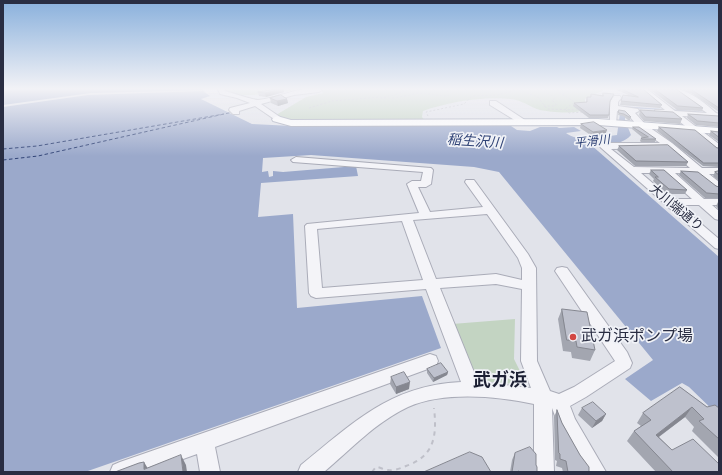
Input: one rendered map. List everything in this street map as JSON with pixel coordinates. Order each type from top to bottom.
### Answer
[{"type":"main road","points":[[277,119],[290,123],[521,120],[614,123],[693,130],[719,130]]},
{"type":"street","points":[[266,111],[277,119]]},
{"type":"street","points":[[506,111],[521,120]]},
{"type":"street","points":[[614,123],[621,111]]},
{"type":"street","points":[[625,111],[669,145],[719,187]]},
{"type":"street","points":[[669,111],[719,148]]},
{"type":"street","points":[[671,111],[716,116]]},
{"type":"street","name":"大川端通り","points":[[669,145],[603,146],[669,202],[716,239]]},
{"type":"street","points":[[296,160],[428,170],[426,184],[412,184],[426,216]]},
{"type":"street","points":[[632,170],[719,171]]},
{"type":"street","points":[[665,170],[719,217]]},
{"type":"street","points":[[470,182],[528,263],[530,271],[529,361],[596,472]]},
{"type":"street","points":[[669,202],[719,202]]},
{"type":"street","points":[[490,210],[311,226],[316,293],[496,278],[529,286]]},
{"type":"street","points":[[406,218],[472,390]]},
{"type":"street","points":[[308,472],[377,416],[402,402],[426,394],[443,391],[472,390],[552,400],[580,392],[624,364],[613,345],[562,271]]},
{"type":"street","points":[[120,472],[430,361]]},
{"type":"street","points":[[544,472],[552,400]]},
{"type":"street","points":[[205,442],[210,472]]},
{"type":"path","points":[[430,111],[426,112],[426,114],[432,122]]},
{"type":"path","points":[[568,111],[587,112]]},
{"type":"path","points":[[372,472],[376,467],[388,470],[401,468],[414,463],[426,455],[432,448],[435,439],[436,422],[434,408]]},
{"type":"green space","points":[[282,111],[423,111],[422,117],[425,121],[289,122],[276,115]]},
{"type":"green space","points":[[550,111],[580,111],[576,112]]},
{"type":"green space","points":[[515,319],[514,359],[521,373],[513,384],[480,381],[476,379],[452,324]]},
{"type":"water","name":"稲生沢川","points":[[3,111],[226,111],[252,124],[293,126],[304,124],[373,124],[382,126],[508,124],[517,130],[530,131],[540,127],[574,127],[581,131],[566,133],[577,138],[584,139],[617,135],[620,111],[625,111],[625,120],[631,135],[627,139],[617,143],[590,144],[719,257],[719,416],[689,387],[682,383],[651,401],[625,379],[653,360],[499,172],[474,167],[311,155],[263,158],[262,172],[268,171],[269,177],[273,176],[273,171],[283,172],[356,166],[358,176],[261,183],[258,217],[293,214],[297,308],[422,296],[441,348],[85,472],[3,472]]},
{"type":"building","points":[[585,111],[609,111],[609,115],[590,115]]},
{"type":"building","points":[[619,111],[625,111],[631,117],[624,114],[619,113]]},
{"type":"building","points":[[641,111],[673,112],[682,119],[646,117]]},
{"type":"building","points":[[688,114],[719,116],[719,123],[698,121]]},
{"type":"building","points":[[594,122],[607,130],[593,132],[581,124]]},
{"type":"building","points":[[633,127],[639,127],[656,139],[642,139],[641,138],[648,137]]},
{"type":"building","points":[[659,127],[695,130],[719,148],[719,163],[704,163]]},
{"type":"building","points":[[711,131],[719,132],[719,137]]},
{"type":"building","points":[[668,145],[688,162],[636,161],[619,146]]},
{"type":"building","points":[[651,170],[664,170],[687,190],[669,189],[655,177],[658,177]]},
{"type":"building","points":[[681,171],[698,172],[719,187],[719,194],[707,193]]},
{"type":"building","points":[[562,309],[587,312],[595,350],[577,347],[576,341],[567,340]]},
{"type":"building","points":[[441,363],[448,372],[434,378],[427,369]]},
{"type":"building","points":[[404,372],[410,382],[396,387],[391,377]]},
{"type":"building","points":[[680,387],[707,407],[715,405],[719,408],[719,439],[699,421],[704,419],[692,407],[656,435],[672,450],[693,439],[719,464],[719,472],[673,472],[634,431],[651,420],[643,413]]},
{"type":"building","points":[[593,402],[606,414],[596,421],[582,408]]},
{"type":"building","points":[[557,410],[562,423],[580,455],[589,467],[589,472],[568,472],[566,461],[560,459]]},
{"type":"building","points":[[530,447],[536,454],[537,472],[512,472],[515,453]]},
{"type":"building","points":[[470,452],[482,457],[491,472],[424,472]]},
{"type":"building","points":[[181,455],[183,472],[115,472],[144,462],[144,469]]},
{"type":"waterway","name":"平滑川","points":[[686,111],[709,113]]},
{"type":"ferry route","points":[[3,160],[38,156],[233,112]]},
{"type":"ferry route","points":[[3,149],[37,146],[224,114]]},
{"type":"place","name":"武ガ浜ポンプ場","points":[[573,337]]},
{"type":"district","name":"武ガ浜","points":[[500,381]]}]
